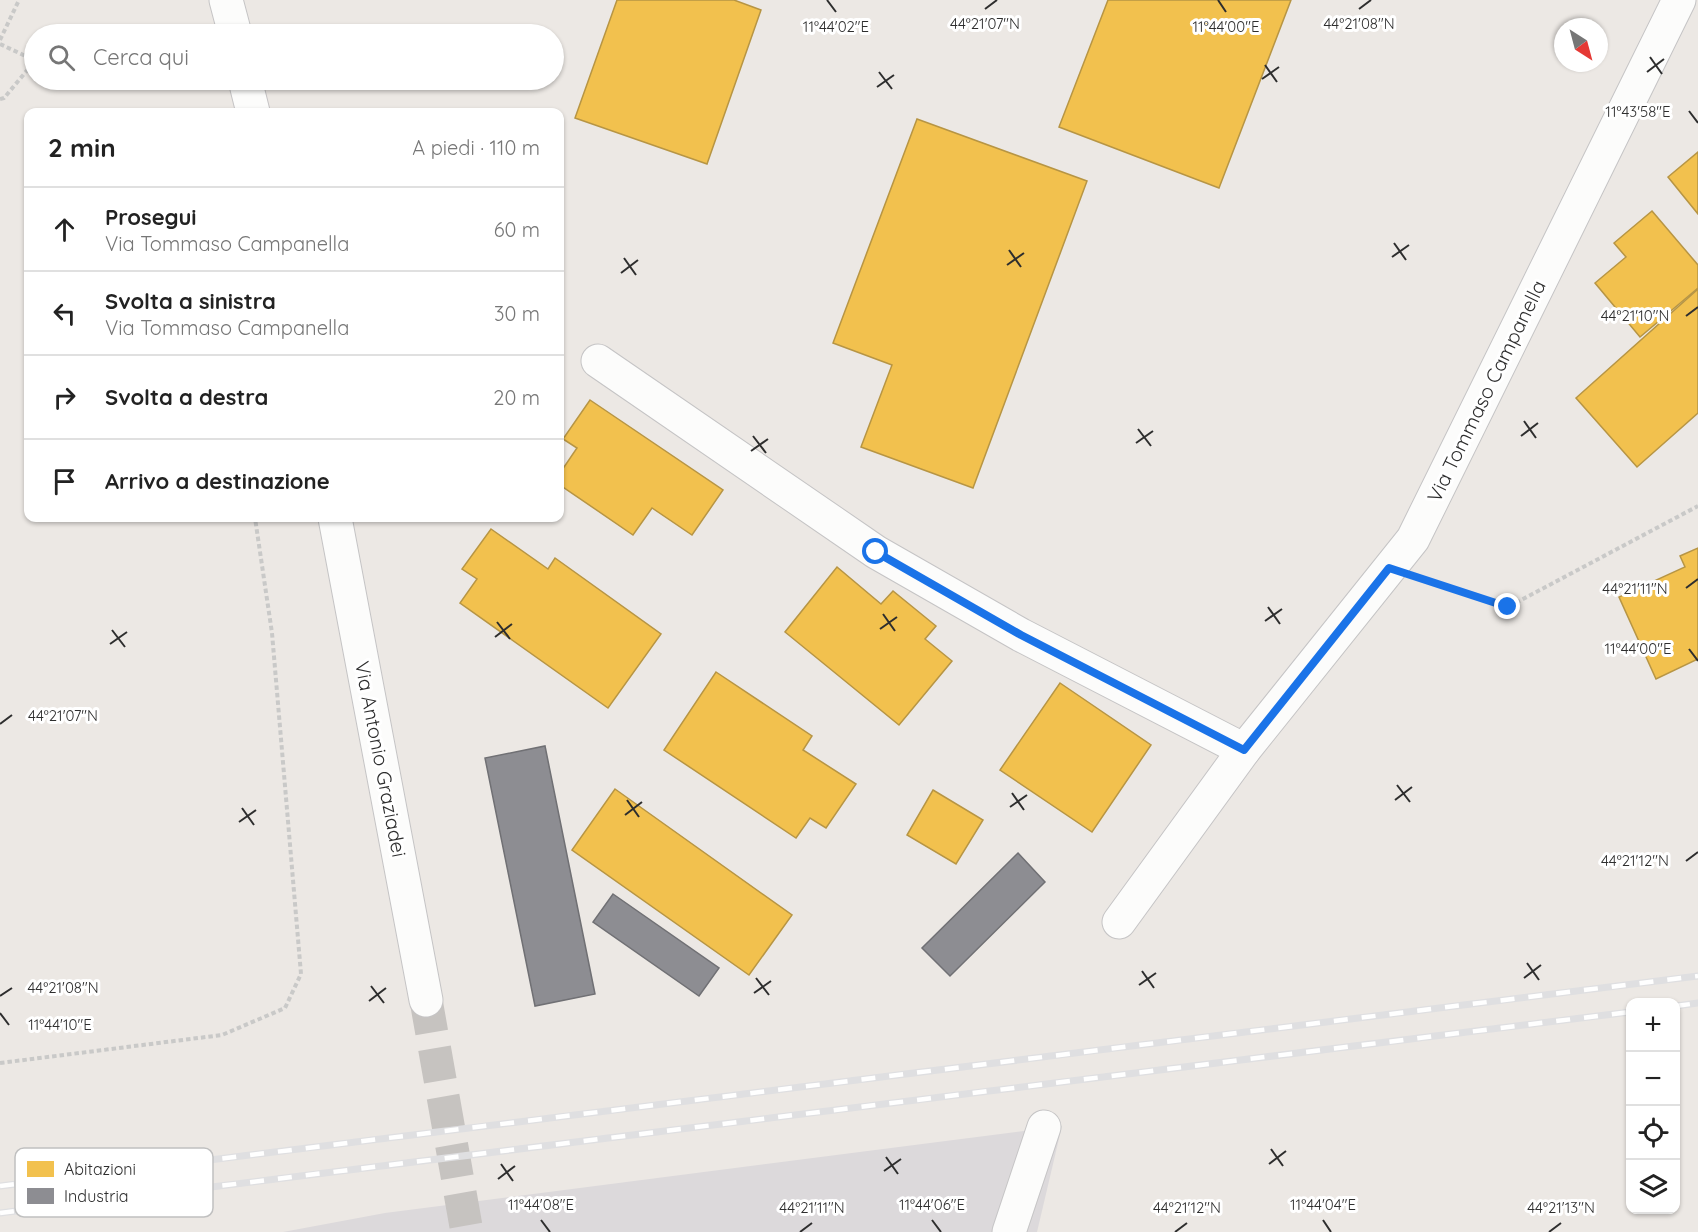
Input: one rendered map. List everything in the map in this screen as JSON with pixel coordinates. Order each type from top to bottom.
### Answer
[{"type":"street","points":[[226,0],[232,24]]},
{"type":"street","name":"Via Tommaso Campanella","points":[[1119,922],[1244,750],[1413,539],[1679,0]]},
{"type":"street","points":[[248,90],[252,108]]},
{"type":"street","points":[[598,361],[876,552],[1021,635],[1244,750]]},
{"type":"street","name":"Via Antonio Graziadei","points":[[336,522],[426,1000]]},
{"type":"street","points":[[1009,1232],[1044,1127]]},
{"type":"path","points":[[19,0],[0,42],[24,55]]},
{"type":"path","points":[[0,99],[4,98],[24,73]]},
{"type":"path","points":[[1389,568],[1508,607],[1698,506]]},
{"type":"path","points":[[0,1064],[222,1035],[285,1008],[301,974],[274,644],[256,522]]},
{"type":"shaded area","points":[[1062,1126],[1037,1232],[283,1232],[385,1213]]},
{"type":"building: Abitazioni","points":[[617,0],[734,0],[761,10],[707,164],[575,118]]},
{"type":"building: Abitazioni","points":[[1108,0],[1291,0],[1219,188],[1059,127]]},
{"type":"building: Abitazioni","points":[[917,119],[1087,181],[973,488],[861,447],[892,365],[833,343]]},
{"type":"building: Abitazioni","points":[[1698,152],[1698,214],[1668,177]]},
{"type":"building: Abitazioni","points":[[1652,211],[1698,265],[1698,288],[1640,337],[1595,283],[1626,257],[1614,243]]},
{"type":"building: Abitazioni","points":[[1698,289],[1698,413],[1637,467],[1576,398]]},
{"type":"building: Abitazioni","points":[[590,400],[723,490],[692,535],[652,508],[633,535],[564,488],[564,467],[577,448],[564,438]]},
{"type":"building: Abitazioni","points":[[491,529],[548,569],[555,558],[661,634],[608,708],[460,603],[477,579],[462,569]]},
{"type":"building: Abitazioni","points":[[1698,548],[1698,659],[1656,679],[1619,597],[1685,567],[1680,556]]},
{"type":"building: Abitazioni","points":[[837,567],[881,604],[893,591],[936,626],[925,639],[952,661],[899,725],[785,632]]},
{"type":"building: Abitazioni","points":[[716,672],[812,736],[803,750],[856,784],[826,828],[810,818],[796,838],[664,750]]},
{"type":"building: Abitazioni","points":[[1060,683],[1151,745],[1092,832],[1000,770]]},
{"type":"building: Abitazioni","points":[[615,789],[792,915],[749,975],[572,850]]},
{"type":"building: Abitazioni","points":[[933,790],[983,820],[956,864],[907,835]]},
{"type":"building: Industria","points":[[545,746],[595,994],[535,1006],[485,758]]},
{"type":"building: Industria","points":[[1018,853],[1045,882],[950,976],[922,948]]},
{"type":"building: Industria","points":[[613,894],[719,968],[699,996],[593,922]]},
{"type":"tunnel","points":[[426,1000],[467,1232]]},
{"type":"railway","points":[[213,1160],[1698,976]]},
{"type":"railway","points":[[1680,1005],[1698,1003]]},
{"type":"railway","points":[[213,1187],[1626,1012]]},
{"type":"railway","points":[[0,1186],[15,1184]]},
{"type":"railway","points":[[0,1213],[15,1211]]},
{"type":"route","points":[[876,552],[1021,635],[1244,750],[1389,568],[1508,607]]}]
